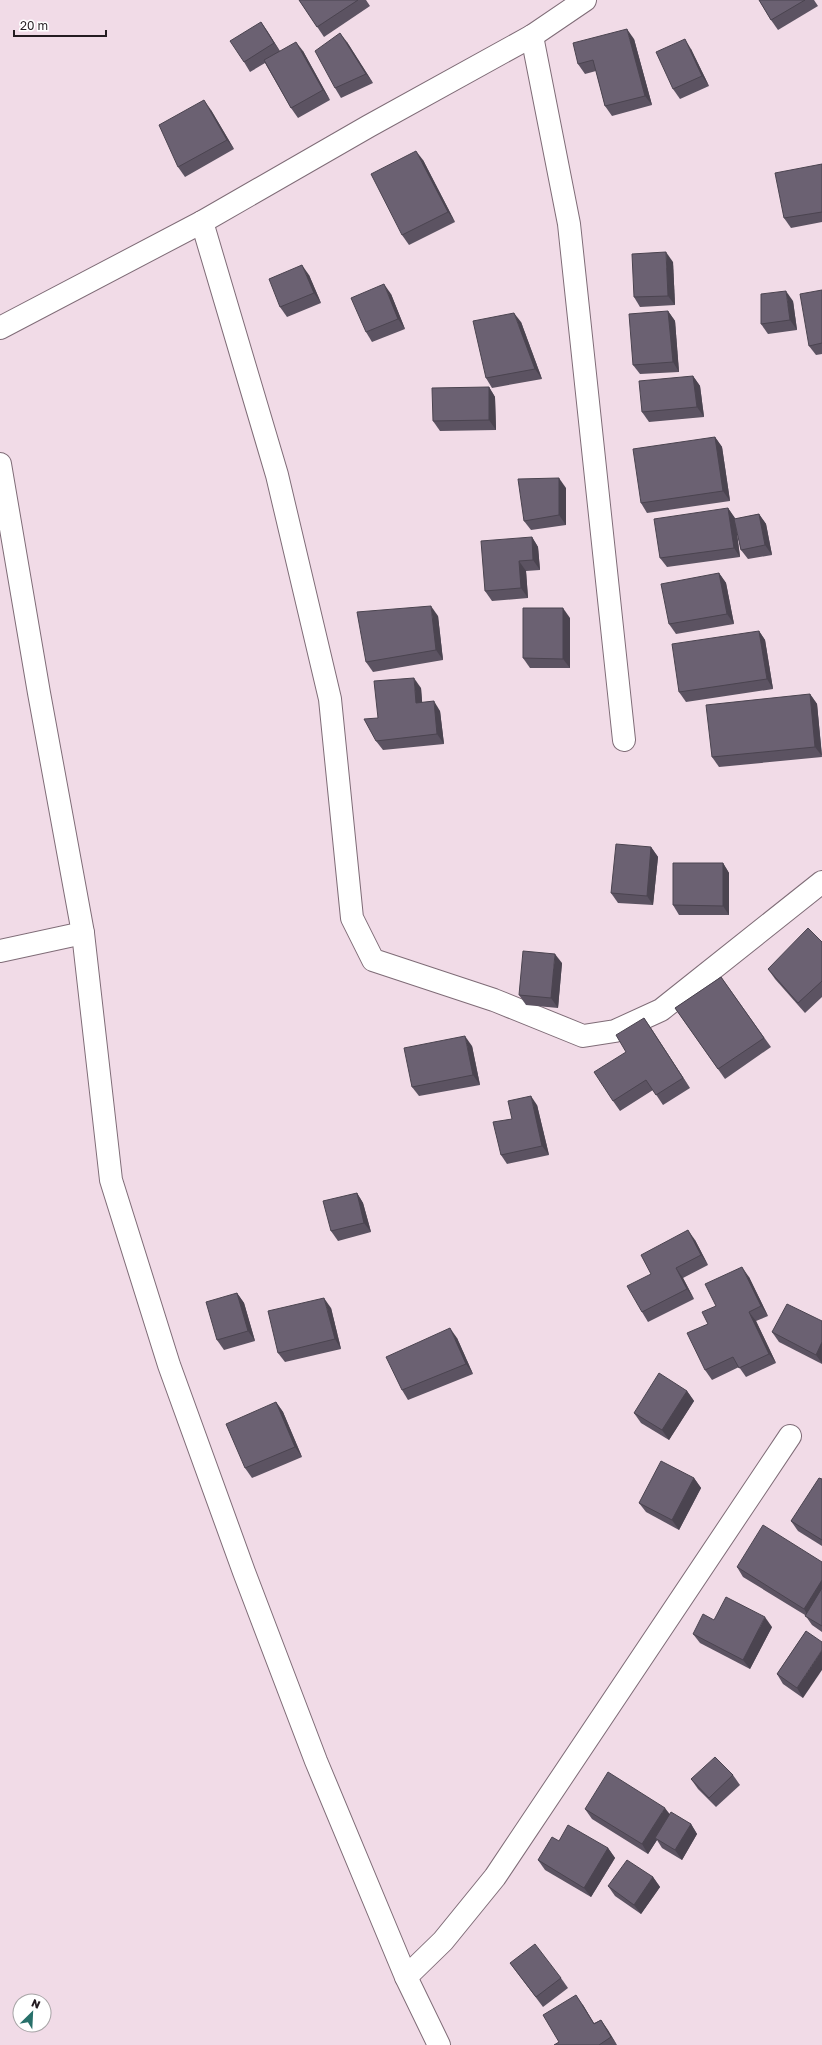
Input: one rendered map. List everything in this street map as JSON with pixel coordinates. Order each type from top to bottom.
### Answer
[{"type":"street","points":[[0,328],[202,222],[369,126],[532,36],[585,0]]},
{"type":"street","points":[[532,36],[569,224],[624,740]]},
{"type":"street","points":[[202,222],[277,475],[330,699],[352,918],[373,960],[494,1000],[583,1036],[615,1030],[660,1010],[822,882]]},
{"type":"street","points":[[0,464],[37,685],[83,933],[112,1180],[169,1365],[244,1572],[316,1761],[406,1977],[438,2045]]},
{"type":"street","points":[[0,951],[83,933]]},
{"type":"street","points":[[406,1977],[443,1941],[495,1877],[790,1436]]},
{"type":"building","points":[[299,0],[358,0],[317,27]]},
{"type":"building","points":[[759,0],[805,0],[771,20]]},
{"type":"building","points":[[261,22],[274,43],[244,62],[230,41]]},
{"type":"building","points":[[627,29],[645,96],[605,106],[593,60],[578,64],[573,43]]},
{"type":"building","points":[[340,33],[366,74],[335,88],[315,51]]},
{"type":"building","points":[[685,39],[702,76],[673,89],[656,52]]},
{"type":"building","points":[[296,42],[323,90],[291,108],[264,60]]},
{"type":"building","points":[[204,100],[227,140],[178,167],[159,125]]},
{"type":"building","points":[[416,151],[448,212],[402,235],[371,174]]},
{"type":"building","points":[[822,164],[822,212],[784,218],[775,173]]},
{"type":"building","points":[[666,252],[668,296],[634,297],[632,254]]},
{"type":"building","points":[[302,265],[314,293],[280,307],[269,279]]},
{"type":"building","points":[[384,284],[398,319],[366,332],[351,298]]},
{"type":"building","points":[[822,290],[822,343],[809,346],[800,294]]},
{"type":"building","points":[[786,291],[790,320],[761,324],[761,294]]},
{"type":"building","points":[[668,311],[673,362],[633,365],[629,314]]},
{"type":"building","points":[[514,313],[535,369],[486,378],[473,321]]},
{"type":"building","points":[[693,376],[697,407],[642,412],[639,381]]},
{"type":"building","points":[[489,387],[489,420],[433,421],[432,388]]},
{"type":"building","points":[[715,437],[723,491],[641,503],[633,449]]},
{"type":"building","points":[[559,478],[559,515],[524,521],[518,479]]},
{"type":"building","points":[[728,508],[734,548],[660,558],[654,519]]},
{"type":"building","points":[[759,514],[765,545],[741,550],[734,519]]},
{"type":"building","points":[[532,537],[533,560],[519,561],[521,588],[485,591],[481,541]]},
{"type":"building","points":[[719,573],[727,614],[669,624],[661,584]]},
{"type":"building","points":[[431,606],[436,650],[366,662],[357,612]]},
{"type":"building","points":[[523,608],[563,608],[563,659],[523,658]]},
{"type":"building","points":[[759,631],[767,679],[679,692],[672,644]]},
{"type":"building","points":[[414,678],[416,703],[434,701],[437,734],[376,741],[364,719],[378,718],[374,681]]},
{"type":"building","points":[[810,694],[815,747],[712,757],[706,705]]},
{"type":"building","points":[[616,844],[651,847],[647,896],[611,893]]},
{"type":"building","points":[[673,863],[723,863],[723,906],[673,905]]},
{"type":"building","points":[[808,928],[822,942],[822,981],[798,1003],[768,969]]},
{"type":"building","points":[[523,951],[555,954],[551,998],[519,995]]},
{"type":"building","points":[[721,977],[764,1038],[718,1069],[675,1008]]},
{"type":"building","points":[[644,1018],[683,1078],[656,1095],[646,1080],[613,1101],[594,1072],[626,1052],[616,1035]]},
{"type":"building","points":[[465,1036],[473,1075],[412,1087],[404,1048]]},
{"type":"building","points":[[531,1096],[542,1146],[501,1155],[493,1122],[512,1119],[508,1101]]},
{"type":"building","points":[[357,1193],[364,1223],[331,1231],[323,1201]]},
{"type":"building","points":[[688,1230],[701,1255],[676,1268],[687,1289],[642,1312],[627,1286],[651,1274],[641,1255]]},
{"type":"building","points":[[742,1267],[761,1306],[749,1312],[769,1354],[739,1368],[733,1357],[705,1370],[687,1333],[708,1324],[702,1312],[716,1306],[705,1284]]},
{"type":"building","points":[[237,1293],[248,1331],[217,1340],[206,1302]]},
{"type":"building","points":[[324,1298],[335,1339],[278,1353],[268,1311]]},
{"type":"building","points":[[787,1304],[822,1321],[822,1342],[816,1355],[772,1332]]},
{"type":"building","points":[[450,1328],[466,1364],[402,1390],[386,1357]]},
{"type":"building","points":[[659,1373],[687,1391],[662,1430],[634,1413]]},
{"type":"building","points":[[276,1402],[295,1447],[245,1468],[226,1424]]},
{"type":"building","points":[[661,1461],[694,1478],[672,1520],[639,1503]]},
{"type":"building","points":[[819,1478],[822,1479],[822,1540],[791,1521]]},
{"type":"building","points":[[763,1525],[822,1562],[822,1580],[804,1609],[737,1567]]},
{"type":"building","points":[[822,1588],[822,1626],[805,1616]]},
{"type":"building","points":[[726,1597],[765,1617],[743,1660],[693,1634],[703,1614],[714,1620]]},
{"type":"building","points":[[806,1631],[822,1642],[822,1650],[797,1688],[777,1674]]},
{"type":"building","points":[[715,1757],[733,1775],[709,1798],[691,1779]]},
{"type":"building","points":[[608,1772],[665,1808],[642,1844],[585,1809]]},
{"type":"building","points":[[671,1812],[691,1824],[675,1850],[655,1838]]},
{"type":"building","points":[[568,1825],[608,1848],[584,1888],[538,1860],[552,1837],[559,1841]]},
{"type":"building","points":[[627,1860],[653,1877],[634,1905],[608,1886]]},
{"type":"building","points":[[535,1944],[561,1978],[536,1997],[510,1963]]},
{"type":"building","points":[[576,1995],[594,2024],[601,2020],[611,2037],[599,2045],[554,2045],[559,2042],[543,2015]]}]
